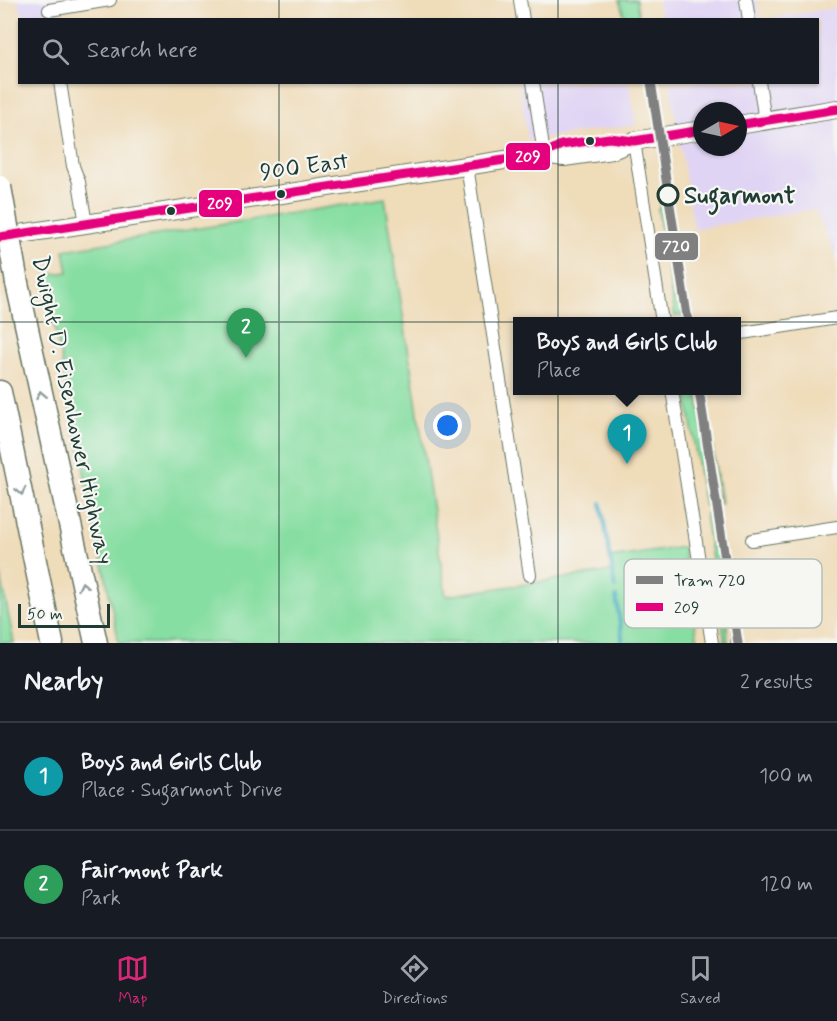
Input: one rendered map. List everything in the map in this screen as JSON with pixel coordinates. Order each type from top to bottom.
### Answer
[{"type":"highway","name":"Dwight D. Eisenhower Highway","points":[[0,187],[17,283],[96,643]]},
{"type":"highway","points":[[0,392],[52,643]]},
{"type":"street","points":[[49,10],[110,0]]},
{"type":"street","points":[[520,0],[523,18]]},
{"type":"street","points":[[746,0],[749,18]]},
{"type":"street","points":[[60,84],[73,166],[79,182],[86,224]]},
{"type":"street","points":[[533,84],[544,154]]},
{"type":"street","points":[[759,84],[765,121]]},
{"type":"street","points":[[747,124],[837,110]]},
{"type":"street","name":"900 East","points":[[0,237],[544,154],[561,145],[609,138],[634,141],[693,131]]},
{"type":"street","points":[[634,141],[661,317]]},
{"type":"street","points":[[467,166],[530,576]]},
{"type":"street","points":[[741,333],[837,318]]},
{"type":"street","points":[[673,395],[699,559]]},
{"type":"street","points":[[752,540],[837,527]]},
{"type":"street","points":[[710,628],[712,643]]},
{"type":"shaded area","points":[[17,0],[58,0],[61,18],[24,18]]},
{"type":"shaded area","points":[[658,0],[757,0],[760,18],[661,18]]},
{"type":"shaded area","points":[[837,8],[837,258],[815,209],[694,229],[670,84],[819,84],[819,18],[770,18]]},
{"type":"shaded area","points":[[519,84],[629,84],[636,125],[528,140]]},
{"type":"green space","points":[[619,0],[636,0],[639,18],[625,18]]},
{"type":"green space","points":[[385,198],[446,596],[612,571],[611,558],[683,547],[685,559],[624,559],[624,628],[696,628],[698,643],[119,643],[54,324],[47,275],[68,272],[64,250]]},
{"type":"green space","points":[[665,200],[685,315],[675,316],[658,209],[661,207],[660,201]]},
{"type":"green space","points":[[687,395],[698,395],[714,504],[704,506]]},
{"type":"green space","points":[[703,395],[705,395],[721,504],[719,504]]},
{"type":"green space","points":[[715,512],[722,559],[712,559],[705,514]]},
{"type":"green space","points":[[0,572],[14,643],[0,643]]},
{"type":"green space","points":[[723,628],[727,628],[728,643],[725,643]]},
{"type":"waterway","points":[[601,503],[615,587]]},
{"type":"waterway","points":[[616,597],[622,643]]},
{"type":"tram line","name":"720","points":[[651,84],[687,317]]},
{"type":"tram line","name":"720","points":[[700,395],[725,559]]},
{"type":"tram line","points":[[730,628],[731,643]]},
{"type":"tram line","name":"720","points":[[736,628],[738,643]]},
{"type":"transit line","name":"209","points":[[747,124],[837,109]]},
{"type":"transit line","name":"209","points":[[0,237],[544,154],[561,145],[609,138],[634,141],[693,131]]},
{"type":"place","name":"Sugarmont","points":[[668,195]]},
{"type":"place","name":"Fairmont Park","points":[[246,358]]},
{"type":"place","name":"Boys and Girls Club","points":[[627,464]]}]
